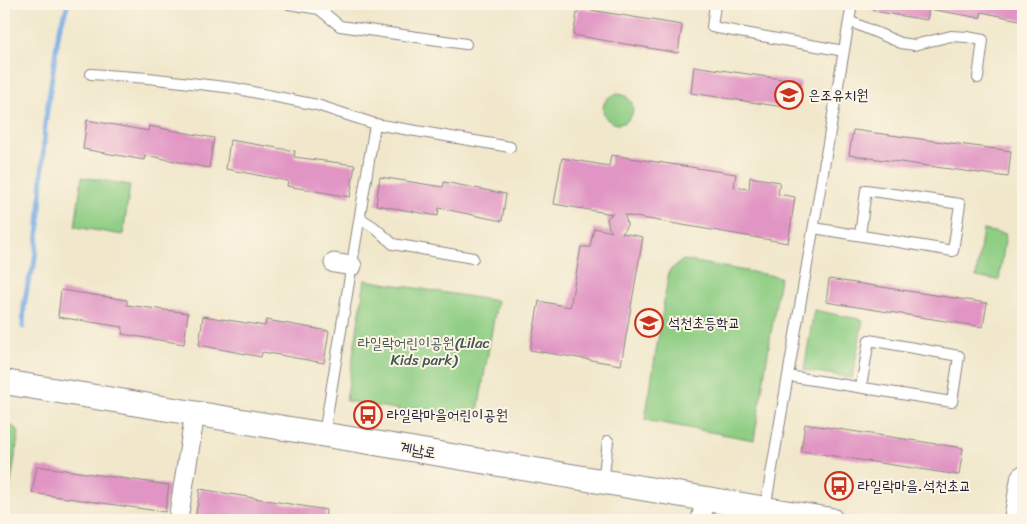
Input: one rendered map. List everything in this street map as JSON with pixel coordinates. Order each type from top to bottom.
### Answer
[{"type":"street","name":"계남로","points":[[4,382],[603,482],[703,509],[765,509],[831,520]]},
{"type":"street","points":[[178,520],[195,413]]},
{"type":"street","points":[[1016,520],[1023,478]]},
{"type":"lane","points":[[289,4],[319,9],[340,26],[466,44]]},
{"type":"lane","points":[[715,4],[712,27],[844,51]]},
{"type":"lane","points":[[765,509],[852,4]]},
{"type":"lane","points":[[849,21],[902,43],[914,45],[951,36],[983,40],[978,78]]},
{"type":"lane","points":[[91,74],[148,78],[232,88],[317,105],[375,124],[510,147]]},
{"type":"lane","points":[[324,434],[343,265],[360,218],[375,124]]},
{"type":"lane","points":[[814,228],[953,251],[960,204],[866,190],[860,235]]},
{"type":"lane","points":[[360,218],[374,227],[393,244],[474,258]]},
{"type":"lane","points":[[788,376],[952,402],[959,356],[869,340],[861,387]]},
{"type":"lane","points":[[603,482],[608,441]]},
{"type":"green space","points":[[618,94],[629,98],[633,109],[629,120],[618,124],[607,120],[603,109],[607,98]]},
{"type":"green space","points":[[82,177],[130,185],[123,235],[75,227]]},
{"type":"green space","points":[[983,230],[1006,234],[999,280],[976,277]]},
{"type":"green space","points":[[683,260],[780,277],[754,440],[645,420],[669,271]]},
{"type":"green space","name":"라일락어린이공원(Lilac Kids park)","points":[[365,280],[497,301],[476,422],[346,401]]},
{"type":"green space","points":[[814,310],[863,320],[852,378],[804,370]]},
{"type":"green space","points":[[4,422],[19,431],[5,520],[4,520]]},
{"type":"building","points":[[874,4],[1023,4],[1023,21],[982,12],[980,18],[929,9],[927,20],[873,11]]},
{"type":"building","points":[[578,8],[682,25],[678,53],[573,35]]},
{"type":"building","points":[[694,66],[801,82],[797,109],[691,93]]},
{"type":"building","points":[[87,120],[148,131],[149,126],[214,138],[209,168],[145,155],[144,160],[83,149]]},
{"type":"building","points":[[853,130],[1011,151],[1008,177],[849,155]]},
{"type":"building","points":[[230,140],[295,151],[294,157],[355,165],[350,197],[287,186],[288,181],[226,169]]},
{"type":"building","points":[[611,155],[736,174],[734,187],[749,189],[750,177],[780,182],[778,194],[795,197],[788,243],[624,215],[627,225],[622,233],[643,237],[621,365],[530,350],[539,301],[570,307],[581,247],[590,247],[594,228],[612,232],[607,219],[613,214],[554,204],[562,158],[609,166]]},
{"type":"building","points":[[380,177],[443,187],[444,182],[506,194],[502,221],[439,208],[438,216],[376,205]]},
{"type":"building","points":[[829,279],[987,303],[983,327],[826,302]]},
{"type":"building","points":[[61,290],[127,300],[127,305],[188,313],[184,344],[122,334],[123,327],[58,317]]},
{"type":"building","points":[[203,316],[265,326],[266,320],[329,331],[324,363],[262,352],[261,357],[199,345]]},
{"type":"building","points":[[805,424],[963,448],[959,475],[801,451]]},
{"type":"building","points":[[37,466],[169,485],[165,512],[32,493]]},
{"type":"building","points":[[200,489],[326,510],[325,520],[195,519]]},
{"type":"waterway","points":[[23,327],[24,306],[28,283],[34,266],[39,226],[45,124],[59,30],[68,4]]},
{"type":"place","name":"은조유치원","points":[[789,95]]},
{"type":"place","name":"석천초등학교","points":[[649,323]]},
{"type":"place","name":"라일락마을어린이공원","points":[[368,415]]},
{"type":"place","name":"라일락마을.석천초교","points":[[839,486]]}]
